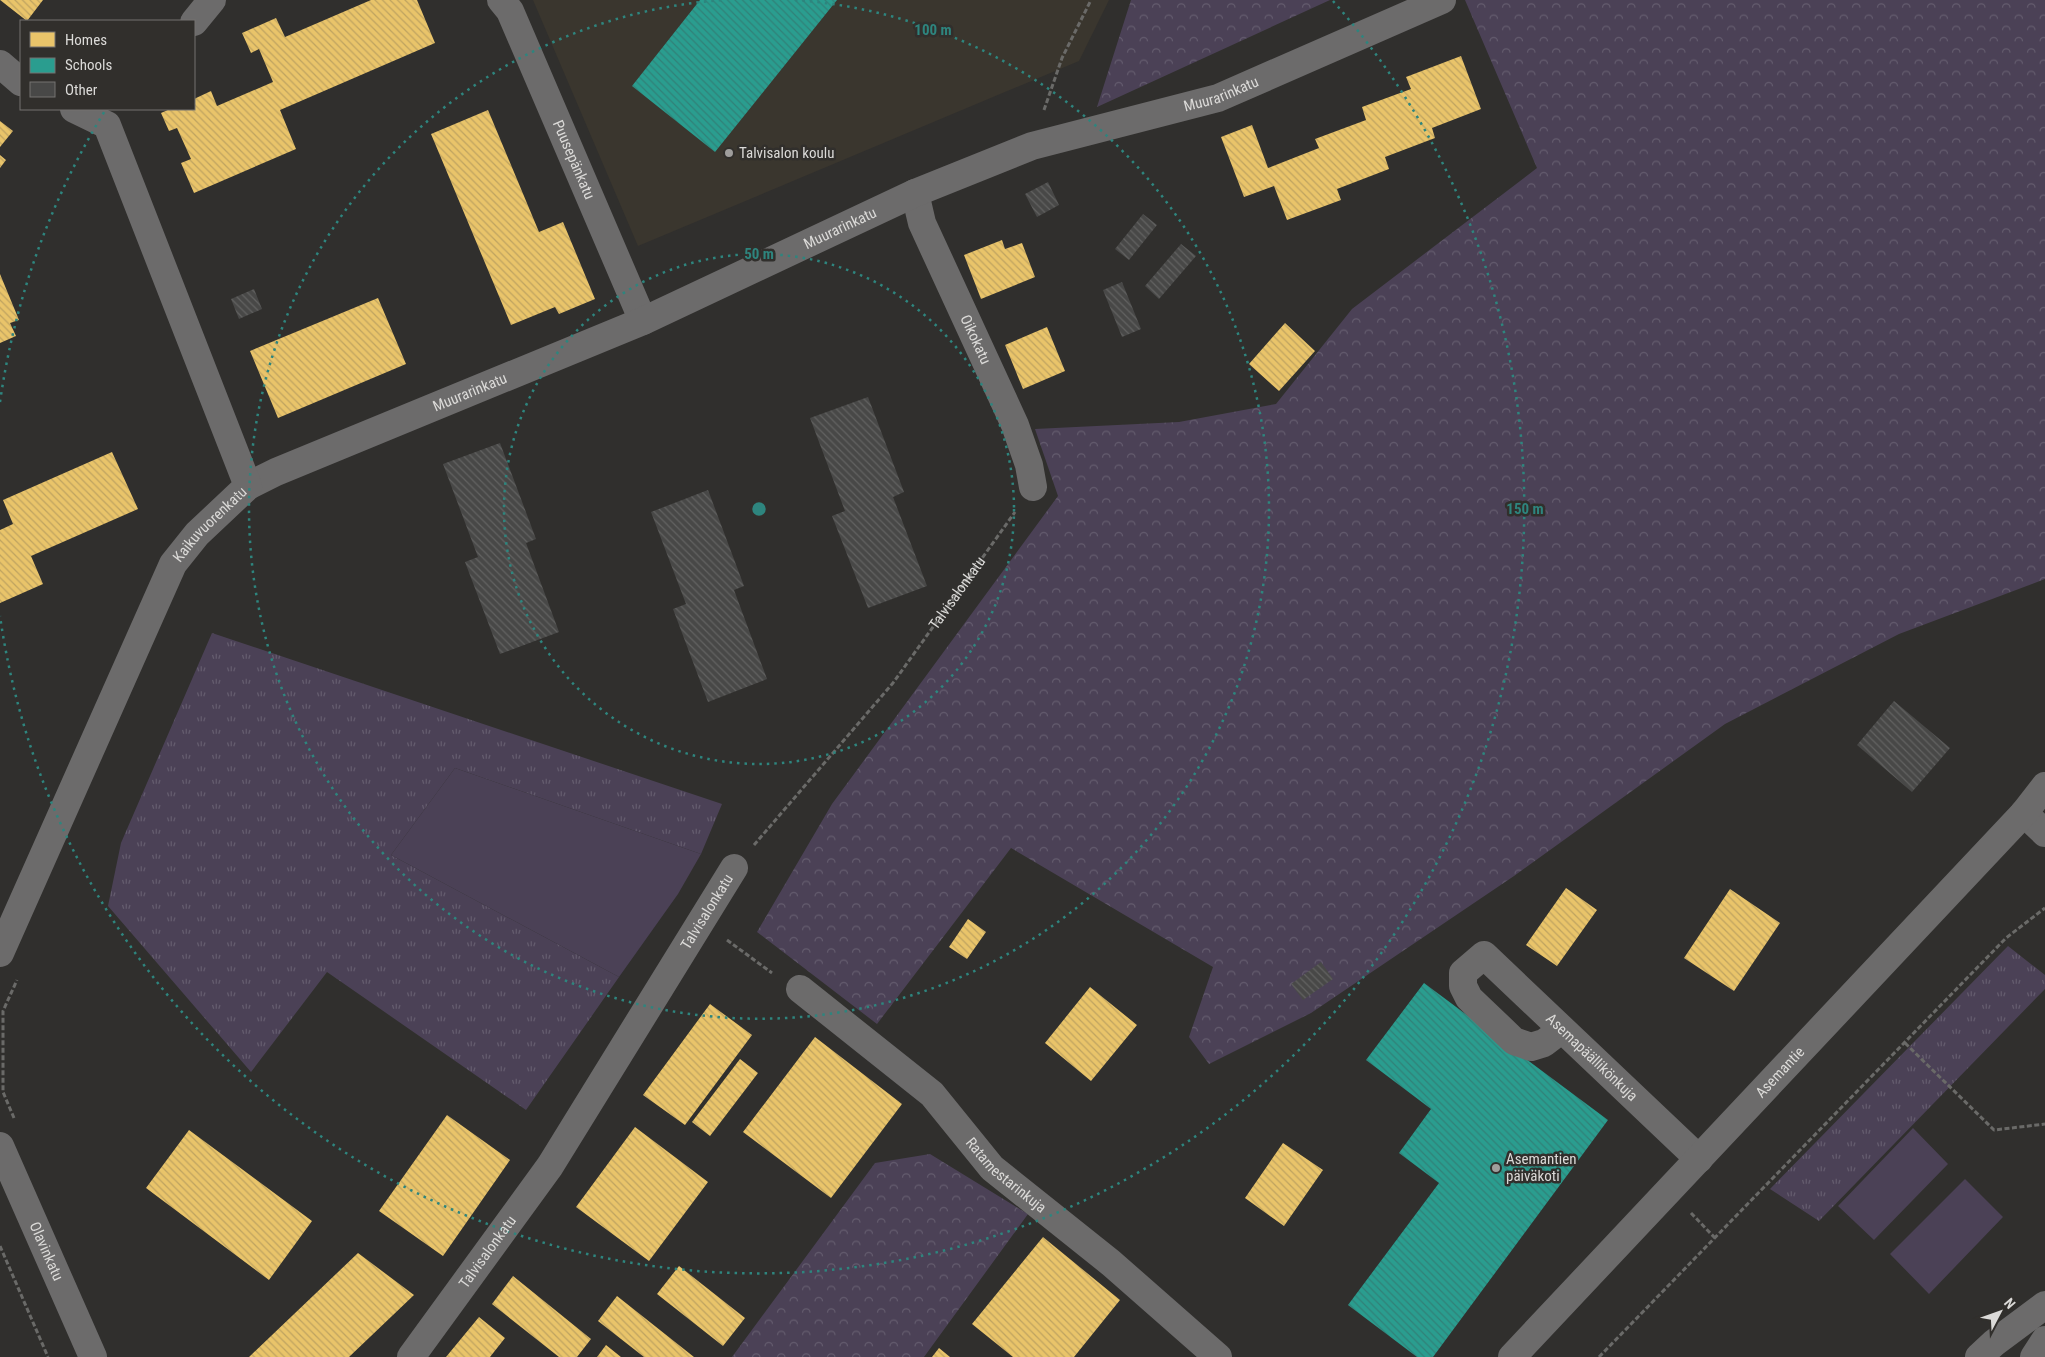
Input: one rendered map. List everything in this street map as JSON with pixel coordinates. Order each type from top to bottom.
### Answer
[{"type":"street","points":[[195,21],[212,0]]},
{"type":"street","name":"Puusepänkatu","points":[[501,0],[510,11],[643,321]]},
{"type":"street","name":"Muurarinkatu","points":[[248,486],[276,472],[643,321],[915,193],[1032,146],[1218,98],[1442,0]]},
{"type":"street","points":[[0,64],[20,81]]},
{"type":"street","name":"Kaikuvuorenkatu","points":[[0,953],[173,564],[197,534],[248,486],[113,117],[79,110]]},
{"type":"street","name":"Oikokatu","points":[[915,193],[922,222],[1015,425],[1029,465],[1033,487]]},
{"type":"street","name":"Asemantie","points":[[1512,1357],[2024,813],[2045,786]]},
{"type":"street","points":[[2024,813],[2045,833]]},
{"type":"street","name":"Talvisalonkatu","points":[[410,1357],[550,1166],[700,920],[734,868]]},
{"type":"street","name":"Asemapäällikönkuja","points":[[1561,1030],[1544,1043],[1531,1046],[1514,1041],[1469,998],[1463,986],[1463,973],[1484,955],[1699,1159]]},
{"type":"street","name":"Ratamestarinkuja","points":[[800,989],[932,1094],[992,1168],[1111,1263],[1218,1357]]},
{"type":"street","name":"Olavinkatu","points":[[0,1146],[93,1357]]},
{"type":"street","points":[[1979,1357],[1994,1343],[2045,1305]]},
{"type":"street","points":[[2034,1357],[2045,1340]]},
{"type":"path","points":[[1032,146],[1062,58],[1090,0]]},
{"type":"path","name":"Talvisalonkatu","points":[[734,868],[893,683],[1033,487]]},
{"type":"path","points":[[1599,1357],[2006,938],[2045,908]]},
{"type":"path","points":[[700,920],[767,968]]},
{"type":"path","points":[[15,1119],[3,1092],[3,1011],[20,975]]},
{"type":"path","points":[[1905,1043],[1994,1130],[2045,1124]]},
{"type":"path","points":[[0,1246],[48,1357]]},
{"type":"shaded area","name":"Talvisalon koulu","points":[[533,0],[1109,0],[1079,61],[638,246]]},
{"type":"green space","points":[[1131,0],[1330,0],[1097,107]]},
{"type":"green space","points":[[1465,0],[2045,0],[2045,579],[1899,634],[1725,724],[1514,876],[1311,1013],[1209,1064],[1189,1037],[1213,967],[1011,848],[877,1024],[757,932],[832,804],[1058,496],[1035,429],[1179,422],[1276,404],[1352,309],[1537,168]]},
{"type":"green space","points":[[212,633],[722,804],[701,854],[455,768],[391,855],[619,977],[526,1110],[327,972],[251,1072],[108,906],[121,843]]},
{"type":"green space","points":[[455,768],[701,854],[678,894],[619,977],[391,855]]},
{"type":"green space","points":[[2008,946],[2045,975],[2045,989],[1819,1221],[1770,1189]]},
{"type":"green space","points":[[1913,1128],[1948,1164],[1874,1240],[1838,1206]]},
{"type":"green space","points":[[930,1154],[1028,1214],[924,1357],[732,1357],[875,1163]]},
{"type":"green space","points":[[1965,1179],[2003,1217],[1929,1294],[1890,1254]]},
{"type":"building: Homes","points":[[0,0],[43,0],[28,20]]},
{"type":"building: Homes","points":[[371,0],[417,0],[435,43],[280,110],[296,149],[194,193],[181,163],[191,159],[177,128],[169,131],[161,113],[168,110],[195,110],[195,99],[211,91],[217,106],[273,82],[259,49],[251,53],[242,33],[276,18],[285,37]]},
{"type":"building: Homes","points":[[1461,56],[1481,109],[1432,128],[1435,138],[1385,157],[1389,169],[1337,189],[1341,200],[1287,220],[1274,186],[1244,197],[1221,137],[1252,125],[1268,168],[1319,148],[1315,139],[1366,120],[1362,107],[1411,89],[1406,77]]},
{"type":"building: Homes","points":[[488,110],[539,232],[563,222],[595,299],[559,314],[555,307],[511,325],[431,134]]},
{"type":"building: Homes","points":[[0,121],[13,131],[0,147]]},
{"type":"building: Homes","points":[[0,155],[6,160],[0,168]]},
{"type":"building: Homes","points":[[1002,240],[1005,249],[1022,243],[1035,277],[981,299],[964,255]]},
{"type":"building: Homes","points":[[0,274],[19,320],[10,323],[16,336],[0,343]]},
{"type":"building: Homes","points":[[378,298],[406,364],[278,418],[250,351]]},
{"type":"building: Homes","points":[[1285,323],[1315,351],[1279,391],[1249,364]]},
{"type":"building: Homes","points":[[1047,327],[1065,371],[1023,389],[1005,345]]},
{"type":"building: Homes","points":[[112,452],[138,509],[31,556],[43,584],[0,603],[0,530],[13,524],[3,500]]},
{"type":"building: Homes","points":[[1566,888],[1597,910],[1557,966],[1526,945]]},
{"type":"building: Homes","points":[[1730,889],[1780,923],[1734,991],[1684,958]]},
{"type":"building: Homes","points":[[968,919],[986,932],[967,959],[949,947]]},
{"type":"building: Homes","points":[[1090,987],[1137,1025],[1091,1081],[1045,1043]]},
{"type":"building: Homes","points":[[710,1004],[752,1035],[685,1125],[643,1095]]},
{"type":"building: Homes","points":[[815,1037],[902,1104],[831,1198],[743,1132]]},
{"type":"building: Homes","points":[[740,1059],[758,1073],[710,1136],[692,1122]]},
{"type":"building: Homes","points":[[447,1115],[510,1160],[443,1256],[379,1211]]},
{"type":"building: Homes","points":[[635,1127],[708,1182],[649,1261],[576,1207]]},
{"type":"building: Homes","points":[[189,1130],[312,1221],[269,1280],[146,1188]]},
{"type":"building: Homes","points":[[1283,1143],[1323,1170],[1284,1226],[1245,1198]]},
{"type":"building: Homes","points":[[1043,1237],[1120,1300],[1074,1357],[1013,1357],[972,1324]]},
{"type":"building: Homes","points":[[358,1253],[414,1295],[349,1357],[249,1357]]},
{"type":"building: Homes","points":[[679,1266],[745,1318],[723,1346],[657,1294]]},
{"type":"building: Homes","points":[[513,1276],[591,1339],[577,1357],[559,1357],[492,1304]]},
{"type":"building: Homes","points":[[617,1296],[694,1357],[644,1357],[598,1321]]},
{"type":"building: Homes","points":[[479,1317],[505,1338],[490,1357],[446,1357]]},
{"type":"building: Homes","points":[[606,1345],[621,1357],[597,1357]]},
{"type":"building: Homes","points":[[939,1348],[950,1357],[932,1357]]},
{"type":"building: Schools","points":[[700,0],[837,0],[715,152],[632,86]]},
{"type":"building: Schools","name":"Asemantien päiväkoti","points":[[1424,983],[1608,1120],[1433,1357],[1417,1357],[1348,1305],[1439,1183],[1399,1153],[1431,1109],[1366,1060]]},
{"type":"building: Other","points":[[1048,182],[1059,205],[1037,217],[1025,194]]},
{"type":"building: Other","points":[[1143,214],[1157,225],[1129,260],[1115,249]]},
{"type":"building: Other","points":[[1181,244],[1196,256],[1159,299],[1145,286]]},
{"type":"building: Other","points":[[1122,282],[1141,329],[1122,337],[1103,290]]},
{"type":"building: Other","points":[[254,289],[262,309],[239,319],[231,299]]},
{"type":"building: Other","points":[[868,397],[904,492],[893,497],[927,586],[868,608],[832,516],[845,511],[810,418]]},
{"type":"building: Other","points":[[500,443],[536,539],[526,543],[559,632],[500,654],[465,562],[478,557],[443,464]]},
{"type":"building: Other","points":[[708,490],[744,586],[734,590],[767,679],[708,702],[673,609],[686,604],[651,512]]},
{"type":"building: Other","points":[[1894,701],[1950,748],[1912,792],[1857,745]]},
{"type":"building: Other","points":[[1321,962],[1333,979],[1303,1000],[1291,984]]},
{"type":"place","name":"Talvisalon koulu","points":[[729,153]]},
{"type":"place","name":"Asemantien päiväkoti","points":[[1496,1168]]}]
